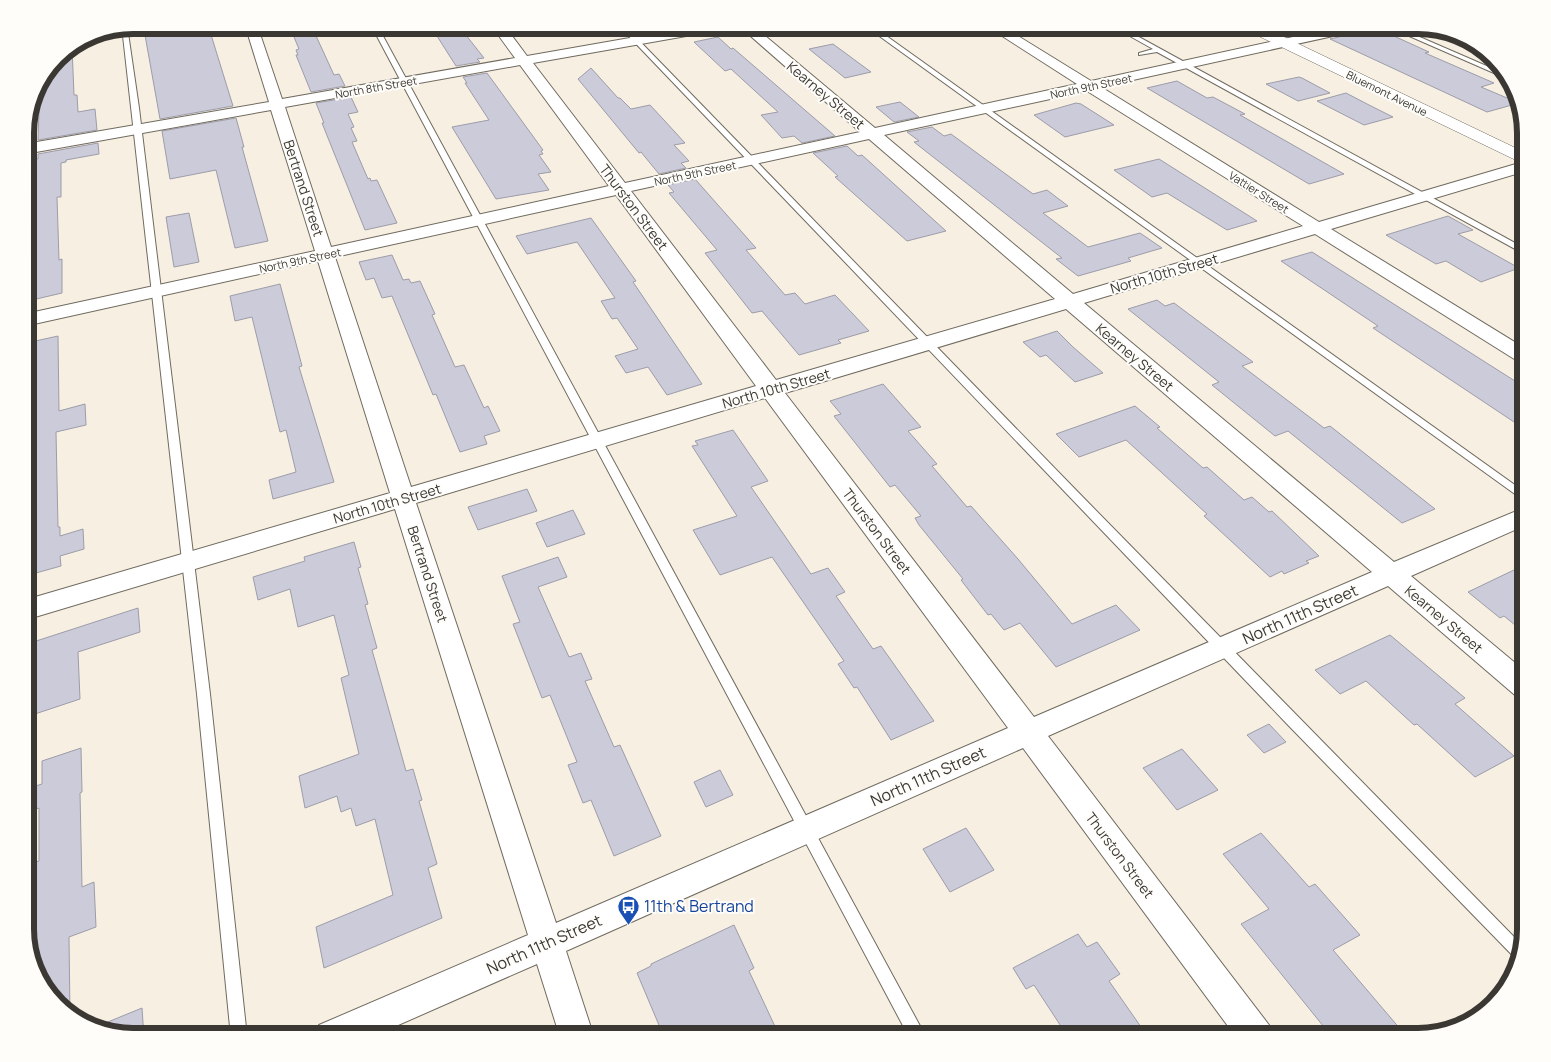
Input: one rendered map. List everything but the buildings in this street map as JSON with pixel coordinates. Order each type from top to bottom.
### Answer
[{"type":"main road","name":"Bluemont Avenue","points":[[1266,34],[1517,156]]},
{"type":"street","name":"Bertrand Street","points":[[254,34],[574,1028]]},
{"type":"street","name":"Thurston Street","points":[[504,34],[1250,1028]]},
{"type":"street","name":"North 8th Street","points":[[34,147],[675,34]]},
{"type":"street","name":"Kearney Street","points":[[755,34],[1517,680]]},
{"type":"street","name":"Vattier Street","points":[[1006,34],[1517,352]]},
{"type":"street","name":"North 9th Street","points":[[34,318],[479,222],[872,133],[1324,34]]},
{"type":"street","name":"North 10th Street","points":[[34,607],[1517,169]]},
{"type":"street","name":"North 11th Street","points":[[352,1028],[1517,519]]},
{"type":"lane","points":[[379,34],[913,1028]]},
{"type":"lane","points":[[629,34],[1221,648],[1515,949]]},
{"type":"lane","points":[[880,34],[1517,492]]},
{"type":"lane","points":[[1129,34],[1517,247]]},
{"type":"lane","points":[[1408,34],[1496,72]]},
{"type":"lane","points":[[126,35],[140,129],[156,291],[189,562],[238,1028]]},
{"type":"lane","points":[[1141,54],[1158,50]]},
{"type":"place","name":"11th & Bertrand","points":[[628,925]]}]
